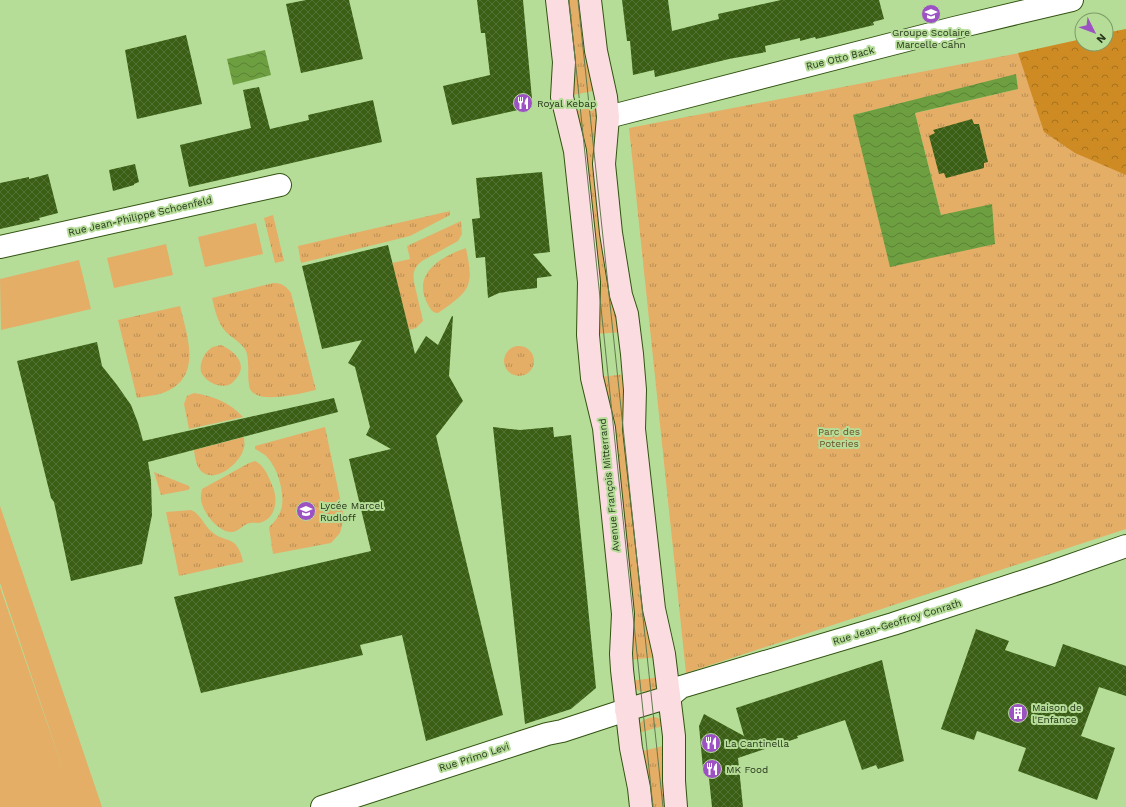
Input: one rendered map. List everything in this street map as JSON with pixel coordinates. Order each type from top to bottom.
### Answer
[{"type":"street","name":"Avenue François Mitterrand","points":[[557,0],[564,62],[562,97],[574,151],[589,282],[588,335],[592,378],[604,428],[624,614],[621,654],[622,670],[631,748],[639,788],[641,807]]},
{"type":"street","points":[[590,0],[596,51],[604,87],[608,117],[604,164],[611,232],[621,295],[627,314],[629,331],[634,385],[634,429],[653,602],[664,654],[674,736],[673,774],[676,807]]},
{"type":"street","name":"Rue Otto Back","points":[[608,117],[946,30],[1072,0]]},
{"type":"street","name":"Rue Jean-Philippe Schoenfeld","points":[[0,247],[280,185]]},
{"type":"street","name":"Rue Jean-Geoffroy Conrath","points":[[669,697],[680,687],[893,624],[1126,546]]},
{"type":"street","points":[[626,710],[669,697]]},
{"type":"street","name":"Rue Primo Levi","points":[[322,807],[533,738],[562,731],[626,710]]},
{"type":"green space","points":[[563,0],[584,0],[598,90],[568,96]]},
{"type":"green space","name":"Parc des Poteries","points":[[1126,29],[1126,529],[686,673],[629,128],[1030,51],[1074,41],[1074,52],[1114,52],[1114,31]],"holes":[[[1016,75],[1018,89],[915,113],[941,215],[853,115]]]},
{"type":"green space","points":[[1126,29],[1126,175],[1075,153],[1044,132],[1018,53],[1074,41],[1074,52],[1114,52],[1114,31]]},
{"type":"green space","points":[[600,105],[623,332],[595,334],[572,112]]},
{"type":"green space","points":[[450,211],[450,215],[410,236],[301,263],[298,246]]},
{"type":"green space","points":[[273,215],[284,261],[275,263],[264,218]]},
{"type":"green space","points":[[461,221],[462,234],[458,241],[422,261],[415,269],[414,281],[423,321],[416,328],[409,330],[392,263],[410,259],[407,246]]},
{"type":"green space","points":[[256,223],[263,254],[205,267],[198,237]]},
{"type":"green space","points":[[166,244],[173,275],[114,288],[107,258]]},
{"type":"green space","points":[[466,248],[470,271],[466,289],[460,297],[446,308],[438,313],[434,312],[427,303],[423,292],[423,283],[426,275],[439,261],[457,251]]},
{"type":"green space","points":[[79,260],[91,309],[1,330],[0,279]]},
{"type":"green space","points":[[273,283],[284,285],[291,293],[316,390],[278,397],[267,397],[252,392],[249,385],[248,359],[246,351],[226,332],[218,320],[212,298]]},
{"type":"green space","points":[[180,306],[188,339],[189,361],[187,371],[182,380],[173,388],[155,395],[137,398],[118,320]]},
{"type":"green space","points":[[221,345],[237,356],[241,366],[237,377],[232,383],[224,386],[211,383],[204,377],[201,371],[202,361],[207,351],[212,347]]},
{"type":"green space","points":[[519,346],[530,350],[534,361],[530,372],[519,376],[508,372],[504,361],[508,350]]},
{"type":"green space","points":[[627,374],[658,657],[628,660],[599,377]]},
{"type":"green space","points":[[194,393],[220,400],[232,407],[243,417],[189,429],[184,404],[187,396]]},
{"type":"green space","points":[[325,427],[344,517],[340,533],[331,543],[273,554],[269,527],[277,518],[282,506],[281,487],[272,463],[265,455],[255,449],[255,446]]},
{"type":"green space","points":[[244,437],[242,453],[227,470],[220,474],[207,475],[199,469],[194,450]]},
{"type":"green space","points":[[255,461],[266,472],[274,490],[275,506],[271,516],[262,522],[248,524],[234,532],[226,531],[217,526],[206,513],[201,500],[202,489]]},
{"type":"green space","points":[[154,472],[189,486],[190,488],[188,490],[161,495]]},
{"type":"green space","points":[[0,506],[102,807],[0,807],[0,587],[66,778],[0,583]]},
{"type":"green space","points":[[191,510],[197,514],[215,534],[234,543],[240,551],[243,562],[179,576],[166,512]]},
{"type":"green space","points":[[661,677],[657,688],[645,692],[635,688],[630,681]]},
{"type":"green space","points":[[654,717],[664,722],[666,725],[635,734],[643,720]]},
{"type":"green space","points":[[667,745],[670,807],[646,807],[639,752]]},
{"type":"water","points":[[265,50],[271,75],[233,85],[227,59]]},
{"type":"water","points":[[1016,74],[1018,89],[915,113],[941,215],[992,204],[995,244],[890,267],[853,115]]},
{"type":"building","points":[[306,0],[349,0],[363,59],[301,73],[286,4]]},
{"type":"building","points":[[477,0],[523,0],[532,99],[527,108],[452,125],[443,86],[490,75],[485,33],[481,33]]},
{"type":"building","points":[[622,0],[668,0],[672,31],[719,19],[718,14],[781,0],[879,0],[884,19],[873,22],[874,25],[816,39],[815,37],[800,41],[800,38],[765,46],[766,52],[729,59],[655,77],[654,70],[633,75],[630,41],[627,41]]},
{"type":"building","points":[[186,35],[202,104],[137,119],[125,50]]},
{"type":"building","points":[[259,87],[270,129],[309,120],[308,115],[373,100],[382,142],[189,187],[180,145],[251,128],[243,90]]},
{"type":"building","points":[[972,119],[974,124],[979,124],[988,162],[984,163],[984,168],[946,178],[944,173],[939,174],[929,136],[935,133],[933,130]]},
{"type":"building","points":[[135,164],[139,182],[113,191],[109,170]]},
{"type":"building","points":[[542,172],[550,252],[533,254],[552,276],[537,278],[537,288],[499,293],[488,298],[485,257],[476,258],[472,219],[480,218],[476,178]]},
{"type":"building","points":[[48,174],[58,213],[39,218],[40,220],[0,229],[0,183],[29,177],[29,179]]},
{"type":"building","points":[[388,245],[415,354],[426,336],[438,345],[453,316],[449,376],[463,401],[436,436],[503,715],[426,741],[402,635],[360,645],[363,655],[201,693],[174,597],[371,551],[349,459],[391,449],[366,435],[370,427],[355,367],[348,363],[362,340],[322,349],[302,266]]},
{"type":"building","points":[[97,342],[102,366],[131,405],[143,441],[334,398],[338,412],[148,462],[151,480],[152,515],[142,564],[71,581],[54,502],[51,498],[17,361]]},
{"type":"building","points":[[493,427],[520,430],[553,427],[554,437],[571,435],[596,688],[571,709],[525,724]]},
{"type":"building","name":"Maison de l'Enfance","points":[[976,629],[1009,641],[1005,650],[1055,667],[1063,644],[1126,666],[1126,696],[1099,687],[1081,736],[1115,748],[1097,800],[1018,771],[1026,748],[977,731],[974,740],[941,729]]},
{"type":"building","points":[[882,660],[904,761],[878,769],[876,765],[862,770],[845,720],[797,736],[798,738],[738,758],[743,807],[712,807],[708,769],[703,769],[699,726],[704,714],[744,736],[736,708]]},
{"type":"tram line","points":[[569,0],[653,807]]},
{"type":"tram line","points":[[578,0],[663,807]]},
{"type":"place","name":"Groupe Scolaire Marcelle Cahn","points":[[931,14]]},
{"type":"place","name":"Royal Kebap","points":[[523,103]]},
{"type":"place","name":"Lycée Marcel Rudloff","points":[[306,511]]},
{"type":"place","name":"Maison de l'Enfance","points":[[1018,713]]},
{"type":"place","name":"La Cantinella","points":[[711,743]]},
{"type":"place","name":"MK Food","points":[[712,769]]}]
